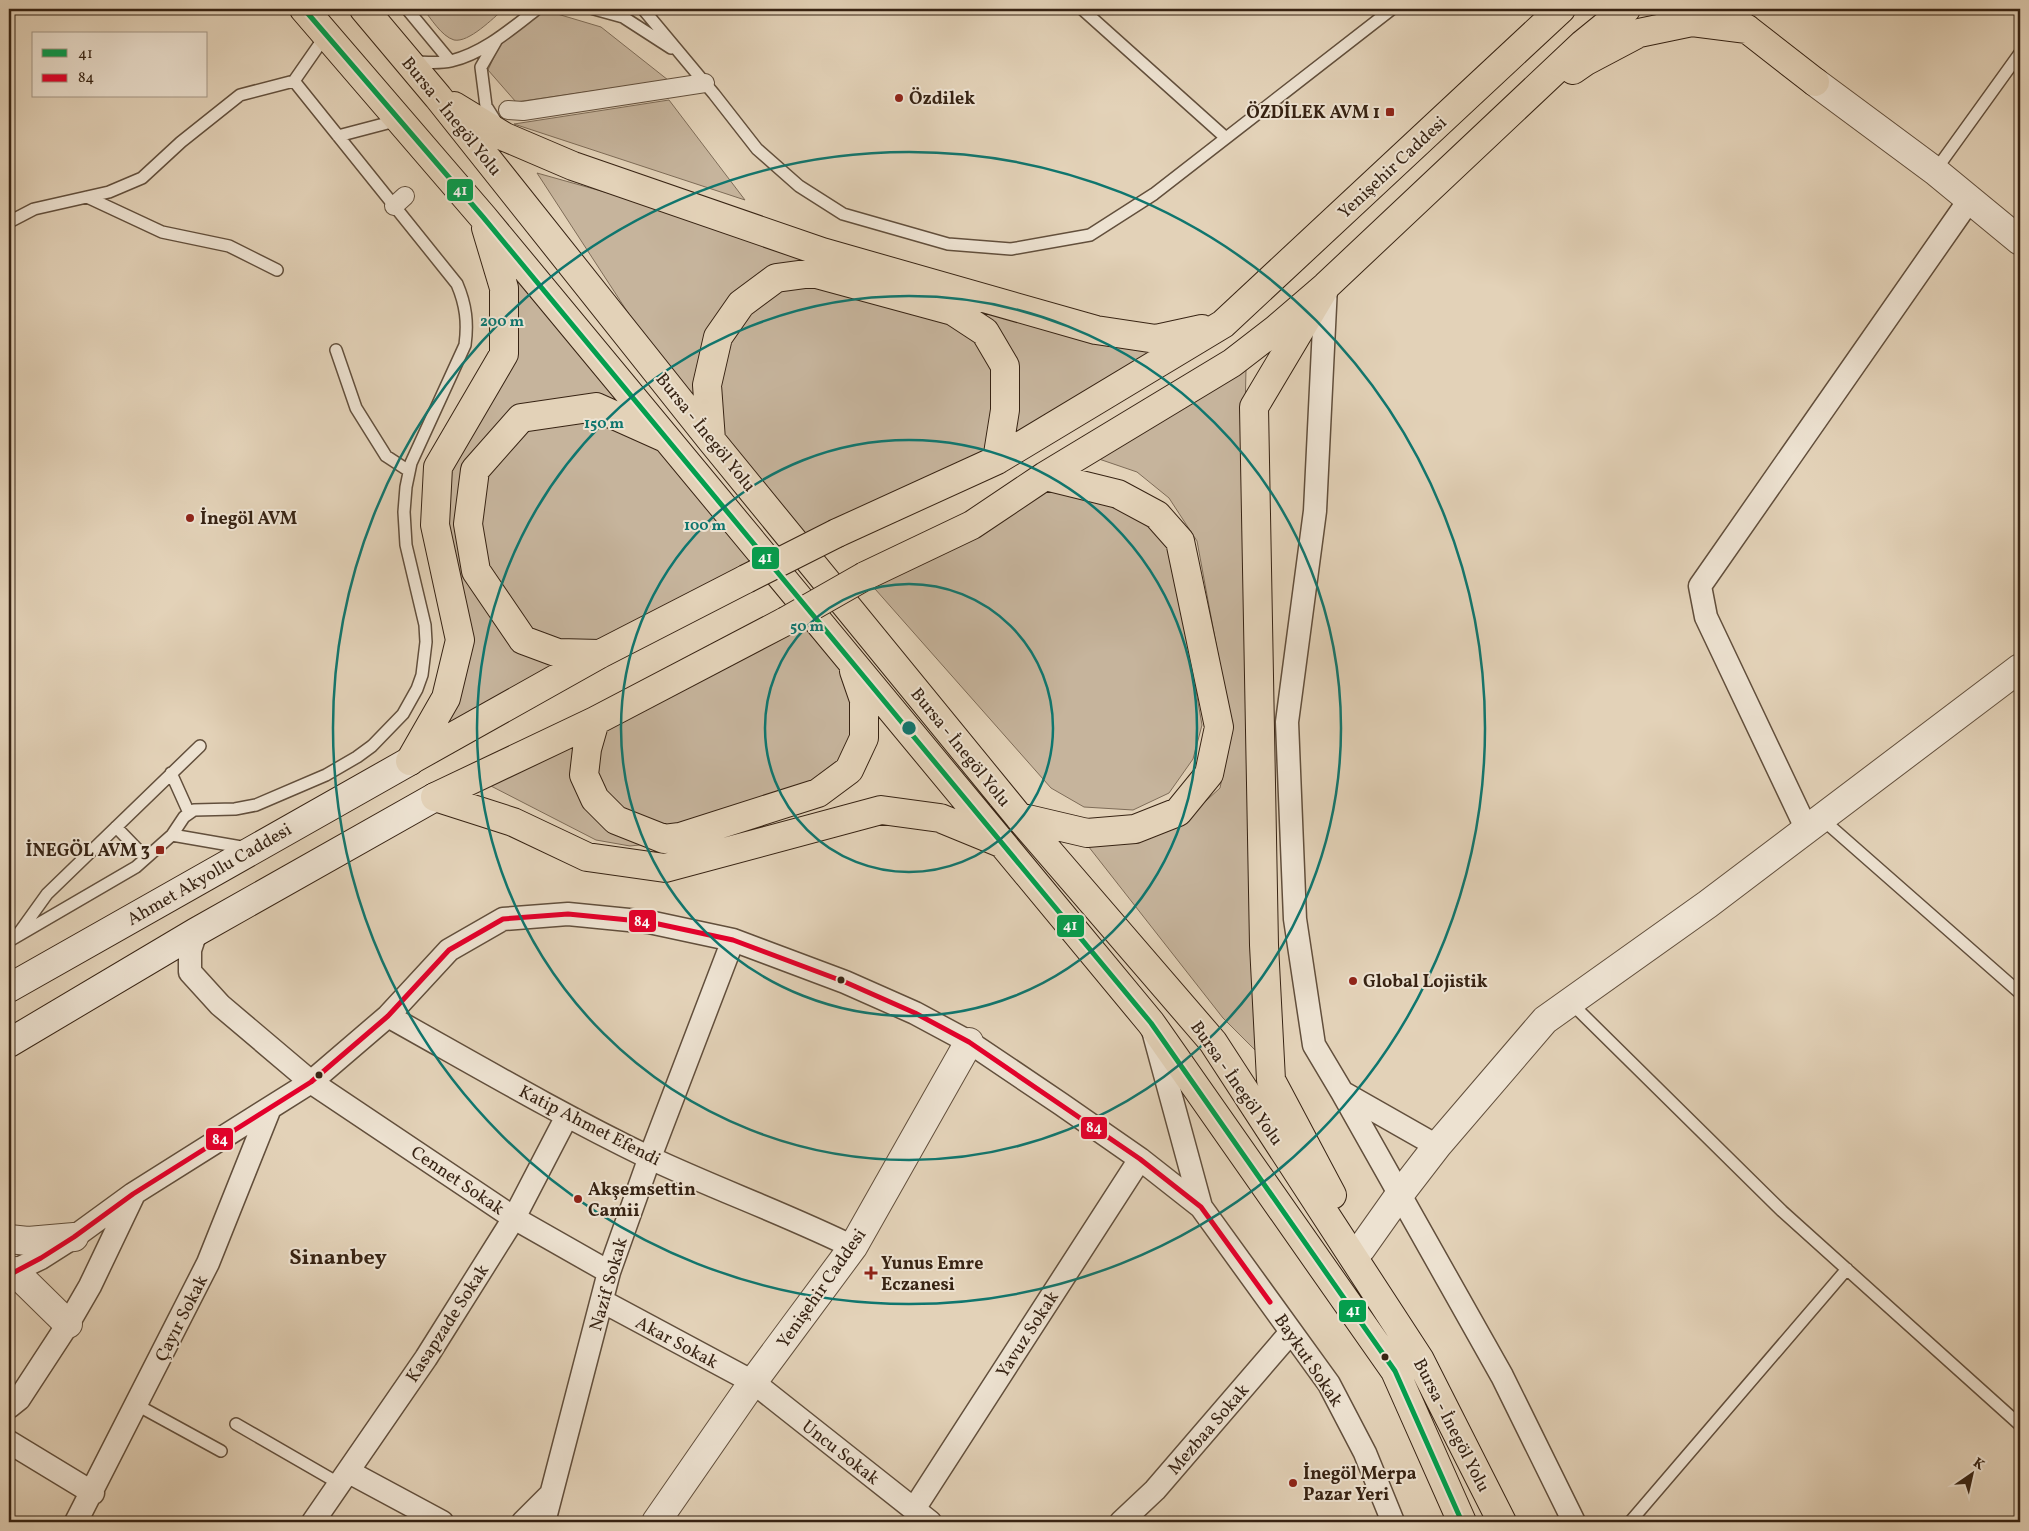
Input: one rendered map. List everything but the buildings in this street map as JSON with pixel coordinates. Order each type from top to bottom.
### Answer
[{"type":"highway","name":"Bursa - İnegöl Yolu","points":[[304,9],[483,217],[1151,1023],[1395,1371],[1462,1522]]},
{"type":"highway","name":"Bursa - İnegöl Yolu","points":[[364,9],[438,97],[711,440],[1018,817],[1214,1042],[1420,1360],[1502,1522]]},
{"type":"highway","name":"Yenişehir Caddesi","points":[[600,654],[837,533],[997,460],[1223,324],[1543,19],[1561,9]]},
{"type":"highway","points":[[435,797],[595,720],[786,621],[865,576],[972,525],[1045,476],[1232,363],[1276,329],[1326,286],[1584,44],[1626,9]]},
{"type":"highway","points":[[1714,9],[1750,16],[1816,82]]},
{"type":"highway","points":[[1506,117],[1586,61],[1639,33],[1692,22],[1750,16]]},
{"type":"highway","points":[[438,97],[505,137],[573,166],[822,252],[1096,330],[1156,339],[1223,324]]},
{"type":"highway","points":[[410,760],[446,698],[460,640],[435,525],[438,467],[504,354],[504,288],[483,217]]},
{"type":"highway","points":[[711,440],[707,385],[718,337],[741,304],[776,278],[813,273],[953,311],[985,332],[1005,366],[1005,410],[997,460]]},
{"type":"highway","points":[[1326,286],[1254,408],[1264,946],[1271,1080],[1420,1360]]},
{"type":"highway","points":[[600,654],[558,653],[523,640],[512,624],[476,571],[468,524],[475,470],[521,418],[596,407],[668,440]]},
{"type":"highway","points":[[1018,817],[1086,833],[1136,829],[1178,812],[1209,774],[1219,728],[1180,541],[1157,515],[1118,494],[1045,476]]},
{"type":"highway","points":[[410,760],[600,654]]},
{"type":"highway","points":[[595,720],[584,775],[595,799],[616,820],[664,839],[680,838],[818,793],[849,770],[864,738],[864,700],[851,663]]},
{"type":"highway","points":[[435,797],[512,822],[587,857],[665,868],[881,810],[940,818],[1003,844]]},
{"type":"street","points":[[1816,82],[1935,171],[2020,241]]},
{"type":"street","points":[[508,110],[523,111],[705,84]]},
{"type":"street","points":[[1814,825],[1706,617],[1700,586],[1970,199]]},
{"type":"street","points":[[1326,286],[1315,511],[1288,722],[1296,928],[1314,1045],[1502,1376],[1574,1522]]},
{"type":"street","points":[[1361,1249],[1437,1146],[1545,1020],[1708,904],[2020,668]]},
{"type":"street","name":"Ahmet Akyollu Caddesi","points":[[9,988],[410,760]]},
{"type":"street","points":[[9,1043],[196,932],[435,797]]},
{"type":"street","name":"Baykut Sokak","points":[[12,1273],[41,1258],[74,1237],[133,1194],[311,1082],[388,1016],[449,950],[503,919],[568,914],[649,922],[733,940],[845,982],[916,1013],[969,1042],[1140,1159],[1201,1207],[1329,1384],[1364,1453],[1393,1522]]},
{"type":"street","points":[[190,972],[190,950],[196,932]]},
{"type":"street","name":"Nazif Sokak","points":[[544,1522],[609,1272],[650,1157],[733,940]]},
{"type":"street","name":"Cennet Sokak","points":[[157,955],[175,960],[190,972],[220,1005],[311,1082],[514,1218],[609,1272]]},
{"type":"street","name":"Katip Ahmet Efendi","points":[[388,1016],[566,1116],[650,1157],[854,1247]]},
{"type":"street","points":[[1151,1023],[1201,1207]]},
{"type":"street","name":"Yenişehir Caddesi","points":[[656,1522],[753,1382],[854,1247],[969,1042]]},
{"type":"street","points":[[1342,1092],[1437,1146]]},
{"type":"street","name":"Çayır Sokak","points":[[76,1522],[93,1493],[208,1263],[270,1108]]},
{"type":"street","name":"Kasapzade Sokak","points":[[313,1522],[426,1358],[514,1218],[566,1116]]},
{"type":"street","name":"Yavuz Sokak","points":[[922,1516],[1140,1159]]},
{"type":"street","points":[[9,1407],[19,1399],[68,1324],[90,1286],[133,1194]]},
{"type":"street","points":[[9,1239],[28,1241],[74,1237]]},
{"type":"street","points":[[12,1273],[68,1324]]},
{"type":"street","name":"Akar Sokak","points":[[602,1301],[753,1382]]},
{"type":"street","name":"Mezbaa Sokak","points":[[1121,1522],[1155,1490],[1291,1332]]},
{"type":"street","name":"Uncu Sokak","points":[[753,1382],[922,1516]]},
{"type":"street","points":[[9,1442],[93,1493]]},
{"type":"street","points":[[344,1478],[442,1522]]},
{"type":"street","points":[[523,1522],[552,1493]]},
{"type":"lane","points":[[407,9],[450,62]]},
{"type":"lane","points":[[409,62],[450,62],[472,54],[496,41],[537,9]]},
{"type":"lane","points":[[594,9],[623,17],[681,55]]},
{"type":"lane","points":[[643,9],[756,149],[799,186],[843,214],[948,244],[1011,249],[1090,235],[1154,194],[1392,9]]},
{"type":"lane","points":[[1082,9],[1226,138]]},
{"type":"lane","points":[[9,222],[34,209],[109,192],[142,178],[181,142],[240,96],[294,81],[326,35]]},
{"type":"lane","points":[[496,41],[481,67],[482,84],[486,106],[505,137]]},
{"type":"lane","points":[[1935,171],[2020,53]]},
{"type":"lane","points":[[13,939],[136,866],[172,836],[184,818],[194,810],[215,811],[256,804],[326,775],[357,757],[372,746],[403,714],[411,702],[422,675],[426,642],[425,625],[406,545],[404,512],[409,471],[424,432],[465,345],[467,314],[457,284],[400,201],[338,136],[294,81]]},
{"type":"lane","points":[[338,136],[400,120]]},
{"type":"lane","points":[[87,197],[162,232],[229,246],[277,270]]},
{"type":"lane","points":[[336,350],[356,408],[386,456],[409,471]]},
{"type":"lane","points":[[13,939],[46,894],[200,746]]},
{"type":"lane","points":[[171,773],[189,813]]},
{"type":"lane","points":[[1814,825],[2020,993]]},
{"type":"lane","points":[[116,826],[146,858]]},
{"type":"lane","points":[[172,836],[253,849]]},
{"type":"lane","points":[[1570,1002],[1782,1211],[2020,1425]]},
{"type":"lane","points":[[1630,1522],[1847,1269]]},
{"type":"lane","points":[[137,1404],[222,1451]]},
{"type":"lane","points":[[236,1424],[344,1478]]},
{"type":"shaded area","points":[[423,9],[504,9],[474,34],[467,38],[454,40],[441,31]]},
{"type":"shaded area","points":[[544,10],[601,27],[668,80],[516,102],[488,70],[499,46]]},
{"type":"shaded area","points":[[669,100],[745,200],[514,124]]},
{"type":"shaded area","points":[[537,173],[1096,330],[1223,324],[805,549],[711,440]]},
{"type":"shaded area","points":[[483,217],[775,565],[410,761],[460,640],[438,467],[504,354]]},
{"type":"shaded area","points":[[1246,369],[1243,502],[1259,1054],[1223,1018],[1081,837],[1183,822],[1220,788],[1232,730],[1197,541],[1169,498],[1137,472],[1096,458]]},
{"type":"shaded area","points":[[1046,489],[1111,504],[1148,521],[1171,547],[1202,725],[1193,759],[1169,793],[1133,810],[1084,807],[1051,788],[868,581]]},
{"type":"shaded area","points":[[809,608],[864,700],[849,770],[680,837],[616,820],[587,749],[595,721]]},
{"type":"shaded area","points":[[573,736],[576,780],[658,843],[630,846],[596,840],[489,785]]},
{"type":"transit line","name":"41","points":[[304,9],[483,217],[1151,1023],[1395,1371],[1462,1522]]},
{"type":"transit line","name":"84","points":[[9,1275],[74,1237],[133,1194],[311,1082],[388,1016],[449,950],[503,919],[568,914],[649,922],[733,940],[845,982],[915,1013],[969,1042],[1140,1159],[1201,1207],[1270,1302]]},
{"type":"place","name":"Özdilek","points":[[899,98]]},
{"type":"place","name":"ÖZDİLEK AVM 1","points":[[1390,112]]},
{"type":"place","name":"İnegöl AVM","points":[[190,518]]},
{"type":"place","name":"İNEGÖL AVM 3","points":[[160,850]]},
{"type":"place","name":"Global Lojistik","points":[[1353,981]]},
{"type":"place","name":"Akşemsettin Camii","points":[[578,1199]]},
{"type":"place","name":"Yunus Emre Eczanesi","points":[[871,1273]]},
{"type":"place","name":"İnegöl Merpa Pazar Yeri","points":[[1293,1483]]},
{"type":"district","name":"Sinanbey","points":[[338,1256]]}]
